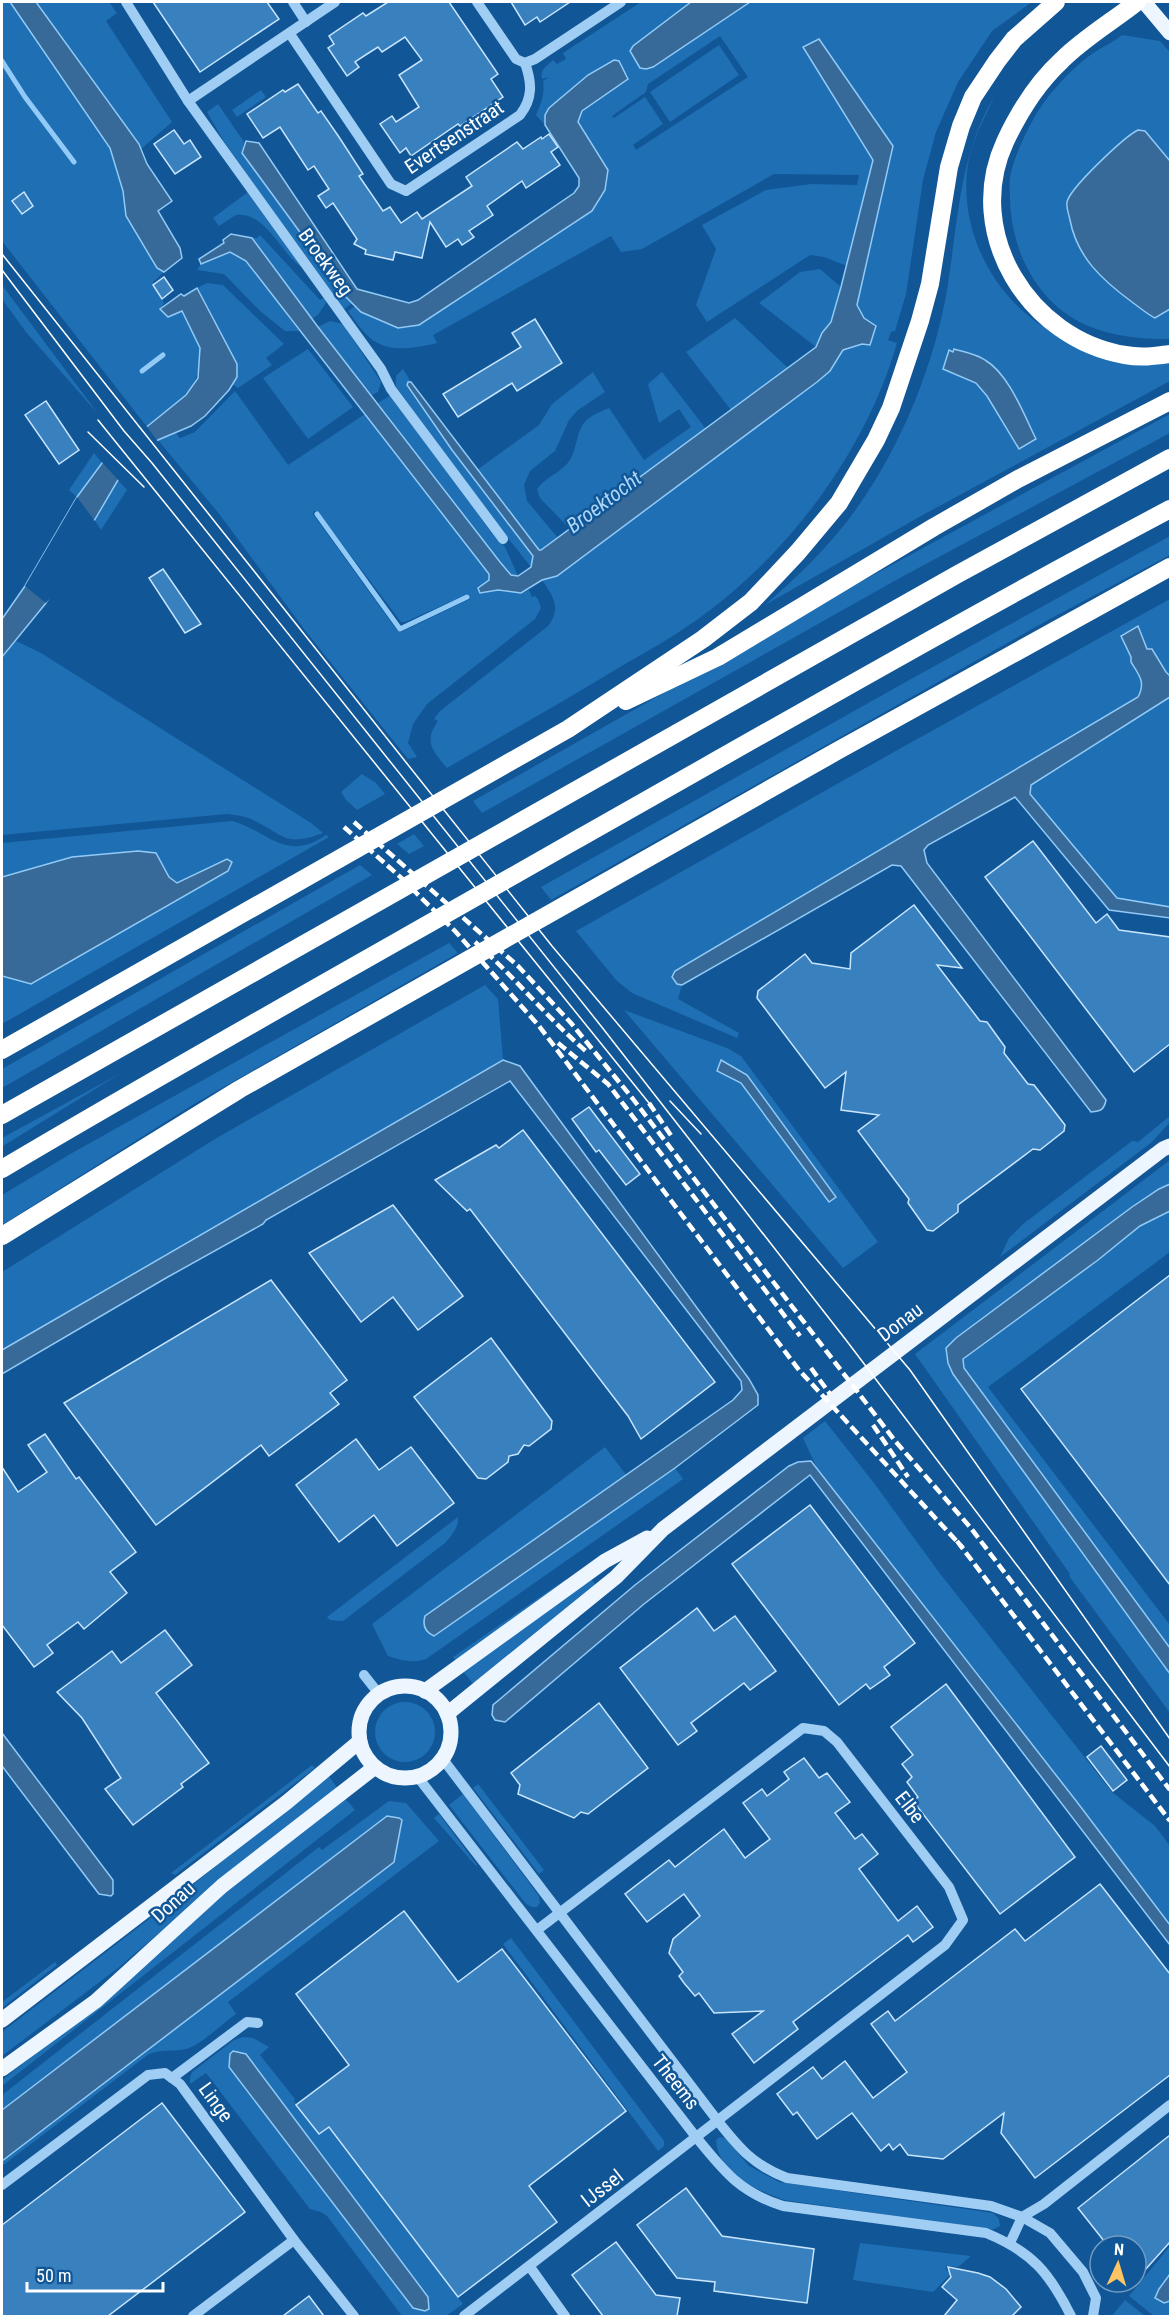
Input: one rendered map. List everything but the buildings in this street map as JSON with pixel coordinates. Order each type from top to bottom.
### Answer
[{"type":"highway","points":[[568,729],[703,639],[751,602],[798,552],[838,503],[876,440],[891,408],[909,357],[930,285],[949,167],[961,126],[973,97],[986,75],[1014,39],[1056,2]]},
{"type":"highway","points":[[1137,2],[1063,59],[1031,97],[1012,127],[998,160],[991,188],[993,218],[1000,250],[1019,285],[1036,306],[1065,332],[1091,345],[1123,355],[1151,357],[1170,354]]},
{"type":"highway","points":[[2,1050],[568,729],[718,657],[1018,479],[1170,401]]},
{"type":"highway","points":[[2,1115],[958,574],[1170,458]]},
{"type":"highway","points":[[2,1169],[142,1085],[743,746],[1170,509]]},
{"type":"highway","points":[[2,1236],[240,1089],[837,751],[1170,567]]},
{"type":"main road","points":[[1144,2],[1170,33]]},
{"type":"main road","name":"Donau","points":[[447,1714],[616,1577],[663,1529],[1168,1145]]},
{"type":"main road","name":"Donau","points":[[425,1691],[605,1561],[663,1529]]},
{"type":"main road","points":[[401,1686],[425,1691],[438,1701],[447,1714],[450,1737],[442,1758],[431,1770],[417,1776],[395,1777],[375,1767],[363,1751],[359,1732],[362,1715],[366,1707],[379,1694],[401,1686]]},
{"type":"main road","name":"Donau","points":[[2,2020],[286,1802],[360,1741]]},
{"type":"main road","name":"Donau","points":[[2,2069],[96,2001],[222,1886],[375,1767]]},
{"type":"street","name":"Broekweg","points":[[126,2],[188,101],[381,369],[391,389],[503,539]]},
{"type":"street","points":[[293,2],[306,22]]},
{"type":"street","points":[[188,101],[335,2]]},
{"type":"street","points":[[477,2],[516,59],[525,63],[535,59],[621,2]]},
{"type":"street","name":"Evertsenstraat","points":[[290,34],[391,184],[406,191],[520,115],[531,96],[531,78],[525,63]]},
{"type":"street","points":[[364,1675],[379,1694]]},
{"type":"street","name":"Elbe","points":[[537,1930],[802,1728],[824,1731],[837,1742],[949,1887],[963,1920],[945,1945],[696,2137]]},
{"type":"street","name":"Theems","points":[[442,1758],[741,2151],[757,2164],[787,2178],[991,2206],[1022,2217],[1050,2233],[1083,2272],[1096,2298],[1093,2316]]},
{"type":"street","name":"Theems","points":[[417,1776],[696,2137],[725,2172],[743,2188],[764,2200],[802,2209],[986,2233],[1010,2243],[1034,2259],[1059,2292],[1071,2316]]},
{"type":"street","points":[[172,2078],[247,2022],[258,2023]]},
{"type":"street","name":"Linge","points":[[2,2185],[148,2075],[165,2073],[180,2084],[294,2240],[354,2316]]},
{"type":"street","points":[[1010,2243],[1022,2217],[1044,2204],[1170,2105]]},
{"type":"street","name":"IJssel","points":[[464,2316],[696,2137]]},
{"type":"street","points":[[193,2316],[294,2240]]},
{"type":"street","points":[[530,2267],[565,2316]]},
{"type":"shaded area","points":[[2,2],[10,2],[110,148],[123,191],[126,217],[157,268],[164,272],[153,282],[164,303],[161,309],[182,311],[199,344],[200,363],[192,385],[185,395],[147,427],[2,241]]},
{"type":"shaded area","points":[[10,2],[36,2],[139,144],[147,164],[172,201],[158,211],[180,248],[182,258],[164,272],[157,268],[126,216],[123,191],[110,148]]},
{"type":"shaded area","points":[[36,2],[109,2],[117,13],[106,21],[172,122],[141,149]]},
{"type":"shaded area","points":[[641,2],[691,2],[633,47],[653,67],[750,2],[1032,2],[992,31],[958,82],[936,132],[923,180],[906,294],[895,331],[891,332],[888,340],[897,343],[866,423],[820,497],[793,532],[763,564],[698,619],[447,768],[432,746],[431,735],[438,721],[434,719],[440,711],[548,626],[555,613],[555,608],[552,597],[542,580],[557,576],[817,382],[838,360],[843,350],[862,344],[870,345],[870,323],[859,313],[857,305],[893,146],[819,39],[803,47],[873,160],[847,266],[824,257],[810,255],[707,322],[696,305],[716,249],[702,225],[766,190],[811,184],[857,185],[859,175],[774,174],[642,249],[621,252],[611,236],[433,335],[437,343],[411,348],[393,348],[376,342],[366,334],[348,311],[355,306],[361,312],[405,328],[419,325],[592,211],[608,170],[578,122],[582,111],[628,79],[628,76],[614,60],[588,75],[549,108],[545,115],[545,125],[536,115],[543,94],[543,81],[549,77],[542,79],[542,73],[553,60],[557,64],[566,59],[563,53]],"holes":[[[720,36],[748,77],[636,150],[633,145],[663,124],[645,97],[614,118],[612,116],[646,92],[648,84]]]},
{"type":"shaded area","points":[[691,2],[750,2],[653,67],[640,68],[630,51],[633,46]]},
{"type":"shaded area","points":[[1122,35],[1160,41],[1170,52],[1170,161],[1145,131],[1138,130],[1121,141],[1093,169],[1078,247],[1104,279],[1125,295],[1160,316],[1170,309],[1170,339],[1117,335],[1096,329],[1069,316],[1041,290],[1030,274],[1016,238],[1012,219],[1010,177],[1020,147],[1034,118],[1069,73]]},
{"type":"shaded area","points":[[819,39],[893,146],[857,305],[864,318],[876,326],[870,345],[862,344],[843,350],[830,371],[817,382],[557,576],[542,580],[521,593],[498,590],[480,593],[478,588],[489,580],[489,574],[246,261],[230,252],[201,264],[199,259],[224,243],[223,240],[231,234],[252,238],[500,562],[511,575],[518,576],[531,567],[533,556],[452,450],[407,385],[408,382],[411,382],[541,550],[816,347],[822,333],[831,322],[873,160],[803,47]]},
{"type":"shaded area","points":[[719,45],[739,75],[670,122],[650,92]]},
{"type":"shaded area","points":[[614,60],[619,61],[628,79],[582,111],[578,122],[608,170],[605,190],[592,211],[419,325],[398,328],[361,312],[340,291],[242,153],[246,141],[259,143],[357,289],[409,303],[418,300],[574,193],[579,186],[579,178],[545,125],[545,115],[549,108],[588,75]]},
{"type":"shaded area","points":[[261,90],[266,97],[237,117],[232,110]]},
{"type":"shaded area","points":[[995,95],[979,129],[973,144],[983,117]]},
{"type":"shaded area","points":[[218,104],[244,142],[242,153],[340,291],[352,303],[343,310],[223,140],[207,112]]},
{"type":"shaded area","points":[[1138,130],[1145,131],[1170,161],[1170,309],[1155,318],[1121,294],[1092,267],[1073,233],[1067,206],[1070,195],[1098,163]]},
{"type":"shaded area","points":[[972,148],[966,191],[969,218],[988,268],[1003,290],[1021,310],[1042,326],[1066,339],[1170,359],[1170,381],[921,516],[765,605],[807,566],[845,524],[864,498],[897,441],[934,347],[948,284],[958,211]],"holes":[[[954,349],[993,365],[1004,378],[1036,440],[1019,449],[987,396],[976,383],[943,369],[949,351],[953,352]]]},
{"type":"shaded area","points":[[248,192],[303,268],[256,220],[236,215],[219,226],[213,218]]},
{"type":"shaded area","points":[[260,235],[320,300],[324,298],[326,303],[318,315],[312,319],[252,238]]},
{"type":"shaded area","points":[[230,252],[246,261],[299,331],[285,331],[260,311],[224,274],[197,270],[201,264]]},
{"type":"shaded area","points":[[820,269],[841,287],[831,322],[822,333],[816,347],[759,303],[800,272]]},
{"type":"shaded area","points":[[207,283],[223,285],[284,344],[266,358],[272,365],[238,388],[232,384],[237,377],[237,364],[197,288]]},
{"type":"shaded area","points":[[2,285],[99,415],[26,332],[2,299]]},
{"type":"shaded area","points":[[197,288],[237,364],[237,377],[229,390],[205,416],[191,426],[158,440],[118,480],[46,603],[2,657],[2,619],[25,586],[77,497],[102,463],[186,395],[198,378],[200,348],[182,311],[168,317],[160,309],[181,294],[184,296]]},
{"type":"shaded area","points":[[735,318],[788,368],[731,410],[686,352]]},
{"type":"shaded area","points":[[330,321],[343,324],[381,382],[378,392],[372,395],[318,327]]},
{"type":"shaded area","points":[[308,349],[353,407],[308,439],[263,378]]},
{"type":"shaded area","points":[[954,349],[970,353],[994,366],[1009,385],[1036,439],[1019,449],[987,396],[976,383],[943,369],[949,350],[953,352]]},
{"type":"shaded area","points":[[403,369],[411,382],[407,385],[533,556],[531,567],[491,517],[396,387],[396,376]]},
{"type":"shaded area","points":[[593,372],[605,392],[578,410],[569,420],[555,451],[530,471],[524,485],[527,501],[558,538],[539,550],[477,470],[539,425],[552,404]]},
{"type":"shaded area","points":[[662,372],[706,429],[570,529],[540,498],[537,489],[570,460],[580,429],[588,419],[609,408],[644,460],[691,427],[679,409],[659,423],[648,384]]},
{"type":"shaded area","points":[[235,391],[288,465],[365,414],[489,574],[490,590],[521,593],[529,590],[532,597],[535,596],[538,599],[541,608],[535,619],[427,704],[413,724],[408,743],[417,757],[408,759],[307,633],[220,515],[158,440],[176,433],[180,438],[195,432]],"holes":[[[314,511],[318,512],[401,622],[468,594],[470,599],[401,632],[396,629],[313,514]]]},
{"type":"shaded area","points":[[391,395],[505,547],[518,576],[511,575],[500,562],[378,403]]},
{"type":"shaded area","points":[[1170,414],[1170,433],[898,579],[482,813],[473,801],[853,586]]},
{"type":"shaded area","points":[[94,453],[102,463],[77,497],[69,490]]},
{"type":"shaded area","points":[[118,480],[127,490],[101,530],[95,521]]},
{"type":"shaded area","points":[[1170,536],[1170,555],[1048,620],[551,900],[541,887],[911,679]]},
{"type":"shaded area","points":[[1170,599],[1170,676],[1152,649],[1147,649],[1138,626],[1121,635],[1140,679],[1141,687],[1138,697],[675,971],[677,984],[682,985],[678,999],[739,1033],[737,1038],[632,993],[616,980],[576,931],[901,748]]},
{"type":"shaded area","points":[[1138,626],[1147,649],[1152,649],[1170,676],[1170,697],[1031,785],[1030,794],[1117,898],[1170,907],[1170,918],[1109,910],[1015,797],[928,845],[924,850],[927,863],[1106,1100],[1102,1109],[1091,1112],[901,866],[892,865],[682,985],[677,984],[672,977],[675,971],[1138,697],[1141,687],[1140,679],[1121,636]]},
{"type":"shaded area","points":[[14,640],[41,653],[311,823],[323,833],[292,839],[251,819],[227,814],[2,835],[2,657]]},
{"type":"shaded area","points":[[1170,697],[1170,907],[1117,898],[1030,794],[1030,785]]},
{"type":"shaded area","points":[[362,774],[376,783],[385,794],[357,810],[341,792]]},
{"type":"shaded area","points":[[232,821],[288,846],[312,843],[326,835],[329,837],[2,1024],[2,976],[31,984],[228,871],[227,859],[177,883],[169,877],[156,853],[2,877],[2,843]]},
{"type":"shaded area","points":[[414,834],[424,846],[409,854],[397,844]]},
{"type":"shaded area","points":[[138,851],[156,853],[169,877],[177,883],[227,859],[232,862],[228,871],[31,984],[2,976],[2,877],[72,857]]},
{"type":"shaded area","points":[[360,865],[372,875],[2,1088],[2,1069]]},
{"type":"shaded area","points":[[449,943],[458,953],[194,1104],[2,1225],[2,1195],[72,1153]]},
{"type":"shaded area","points":[[485,985],[498,999],[503,1060],[2,1350],[2,1272],[215,1139]]},
{"type":"shaded area","points":[[624,1010],[727,1048],[741,1056],[878,1242],[843,1268]],"holes":[[[721,1061],[747,1075],[830,1202],[741,1083]]]},
{"type":"shaded area","points":[[503,1060],[520,1066],[749,1379],[758,1395],[758,1405],[675,1468],[434,1636],[425,1628],[425,1616],[733,1400],[742,1390],[741,1381],[510,1081],[2,1374],[2,1350]]},
{"type":"shaded area","points":[[721,1060],[747,1075],[836,1197],[829,1202],[741,1083],[717,1071]]},
{"type":"shaded area","points":[[121,1073],[3,1146],[2,1147],[2,1138]]},
{"type":"shaded area","points":[[1170,1116],[1170,1122],[1152,1142],[1000,1257],[1009,1238],[1023,1224],[1132,1141],[1138,1142]]},
{"type":"shaded area","points":[[1170,1160],[1170,1184],[1132,1207],[956,1338],[946,1348],[948,1363],[953,1374],[1170,1674],[1170,1713],[1069,1576],[1070,1574],[915,1354]]},
{"type":"shaded area","points":[[1170,1184],[1170,1211],[1140,1226],[1098,1260],[963,1359],[964,1368],[1170,1648],[1170,1674],[953,1374],[948,1363],[946,1348],[956,1338],[1132,1207]]},
{"type":"shaded area","points":[[1170,1211],[1170,1252],[988,1387],[1170,1625],[1170,1648],[964,1368],[963,1358],[1098,1260],[1140,1226]]},
{"type":"shaded area","points":[[825,1421],[874,1483],[938,1571],[1112,1792],[1155,1826],[1170,1846],[1170,1924],[817,1468],[803,1438]]},
{"type":"shaded area","points":[[605,1447],[627,1476],[574,1513],[435,1635],[675,1468],[683,1479],[426,1659],[411,1661],[388,1656],[372,1624]]},
{"type":"shaded area","points":[[811,1461],[1170,1925],[1170,1945],[810,1475],[644,1604],[505,1722],[495,1720],[492,1715],[493,1705],[635,1585],[789,1466],[798,1462]]},
{"type":"shaded area","points":[[458,1517],[456,1528],[445,1543],[343,1621],[330,1620],[327,1617]]},
{"type":"shaded area","points":[[566,1579],[568,1581],[457,1662],[453,1657]]},
{"type":"shaded area","points":[[591,1579],[596,1585],[474,1685],[462,1670]]},
{"type":"shaded area","points":[[405,1702],[422,1707],[430,1715],[435,1732],[430,1749],[422,1757],[405,1762],[388,1757],[380,1749],[375,1732],[380,1715],[388,1707]]},
{"type":"shaded area","points":[[2,1733],[113,1880],[111,1896],[99,1894],[2,1766]]},
{"type":"shaded area","points":[[312,1765],[315,1768],[175,1875],[171,1873]]},
{"type":"shaded area","points":[[328,1775],[338,1789],[186,1910],[118,1968],[2,2056],[2,2032],[179,1896]]},
{"type":"shaded area","points":[[478,1784],[544,1870],[539,1874],[473,1788]]},
{"type":"shaded area","points":[[463,1794],[539,1896],[540,1903],[537,1907],[526,1904],[449,1805]]},
{"type":"shaded area","points":[[345,1798],[355,1810],[2,2086],[2,2080],[51,2042],[231,1886]]},
{"type":"shaded area","points":[[389,1801],[406,1803],[439,1841],[228,2002],[236,2014],[205,2039],[186,2049],[149,2054],[2,2166],[2,2161],[394,1862],[399,1818],[387,1816],[2,2110],[2,2095],[319,1847],[322,1850]]},
{"type":"shaded area","points":[[439,1814],[477,1865],[476,1866],[434,1818]]},
{"type":"shaded area","points":[[387,1816],[402,1820],[394,1862],[2,2161],[2,2110]]},
{"type":"shaded area","points":[[511,1938],[664,2141],[664,2146],[658,2151],[503,1944]]},
{"type":"shaded area","points":[[55,1962],[57,1965],[2,2008],[2,2002]]},
{"type":"shaded area","points":[[243,2037],[253,2038],[269,2047],[260,2055],[295,2099],[294,2101],[319,2134],[328,2127],[463,2304],[446,2316],[402,2316],[327,2216],[310,2209],[206,2073],[190,2084],[192,2072],[234,2040]],"holes":[[[233,2051],[246,2054],[428,2297],[429,2309],[425,2311],[413,2308],[229,2067],[230,2053]]]},
{"type":"shaded area","points":[[233,2051],[246,2054],[428,2297],[429,2309],[425,2311],[413,2308],[229,2067],[230,2054]]},
{"type":"shaded area","points":[[720,2137],[725,2138],[749,2166],[779,2182],[993,2213],[999,2219],[1000,2226],[992,2230],[784,2200],[751,2186],[731,2171],[718,2152],[716,2140]]},
{"type":"shaded area","points":[[860,2243],[971,2256],[958,2267],[946,2266],[946,2270],[953,2272],[933,2292],[853,2280]]},
{"type":"shaded area","points":[[1170,2246],[1170,2274],[1159,2289],[1164,2303],[1170,2301],[1169,2316],[1154,2316],[1129,2296],[1131,2294],[1148,2294],[1148,2273]]},
{"type":"shaded area","points":[[1170,2274],[1170,2301],[1164,2303],[1155,2298]]},
{"type":"shaded area","points":[[1125,2300],[1145,2316],[1112,2316]]},
{"type":"pier","points":[[145,424],[159,443],[120,482],[100,460]]},
{"type":"pier","points":[[77,497],[97,524],[57,590],[46,603],[25,586]]},
{"type":"waterway","points":[[2,61],[25,97],[74,162]]},
{"type":"waterway","points":[[142,371],[163,355]]},
{"type":"waterway","points":[[317,514],[400,629],[467,597]]},
{"type":"tram line","points":[[2,254],[552,946],[910,1370],[1170,1739]]},
{"type":"tram line","points":[[2,270],[124,431],[152,463],[601,1026],[846,1340],[1170,1767]]},
{"type":"tram line","points":[[98,420],[649,1103]]},
{"type":"tram line","points":[[88,432],[144,487]]},
{"type":"tram line","points":[[670,1101],[701,1134]]},
{"type":"railway","points":[[354,822],[518,966],[571,1023],[633,1099],[896,1442],[970,1527],[1170,1790]]},
{"type":"railway","points":[[344,827],[407,883]]},
{"type":"railway","points":[[401,878],[455,931],[539,1026],[799,1370],[963,1548]]},
{"type":"railway","points":[[475,942],[588,1053]]},
{"type":"railway","points":[[558,1043],[608,1084],[800,1336]]},
{"type":"railway","points":[[649,1103],[672,1137]]},
{"type":"railway","points":[[811,1368],[830,1394]]},
{"type":"railway","points":[[873,1425],[908,1477]]},
{"type":"railway","points":[[957,1541],[1170,1821]]},
{"type":"water label","name":"Broektocht","points":[[604,502]]}]
